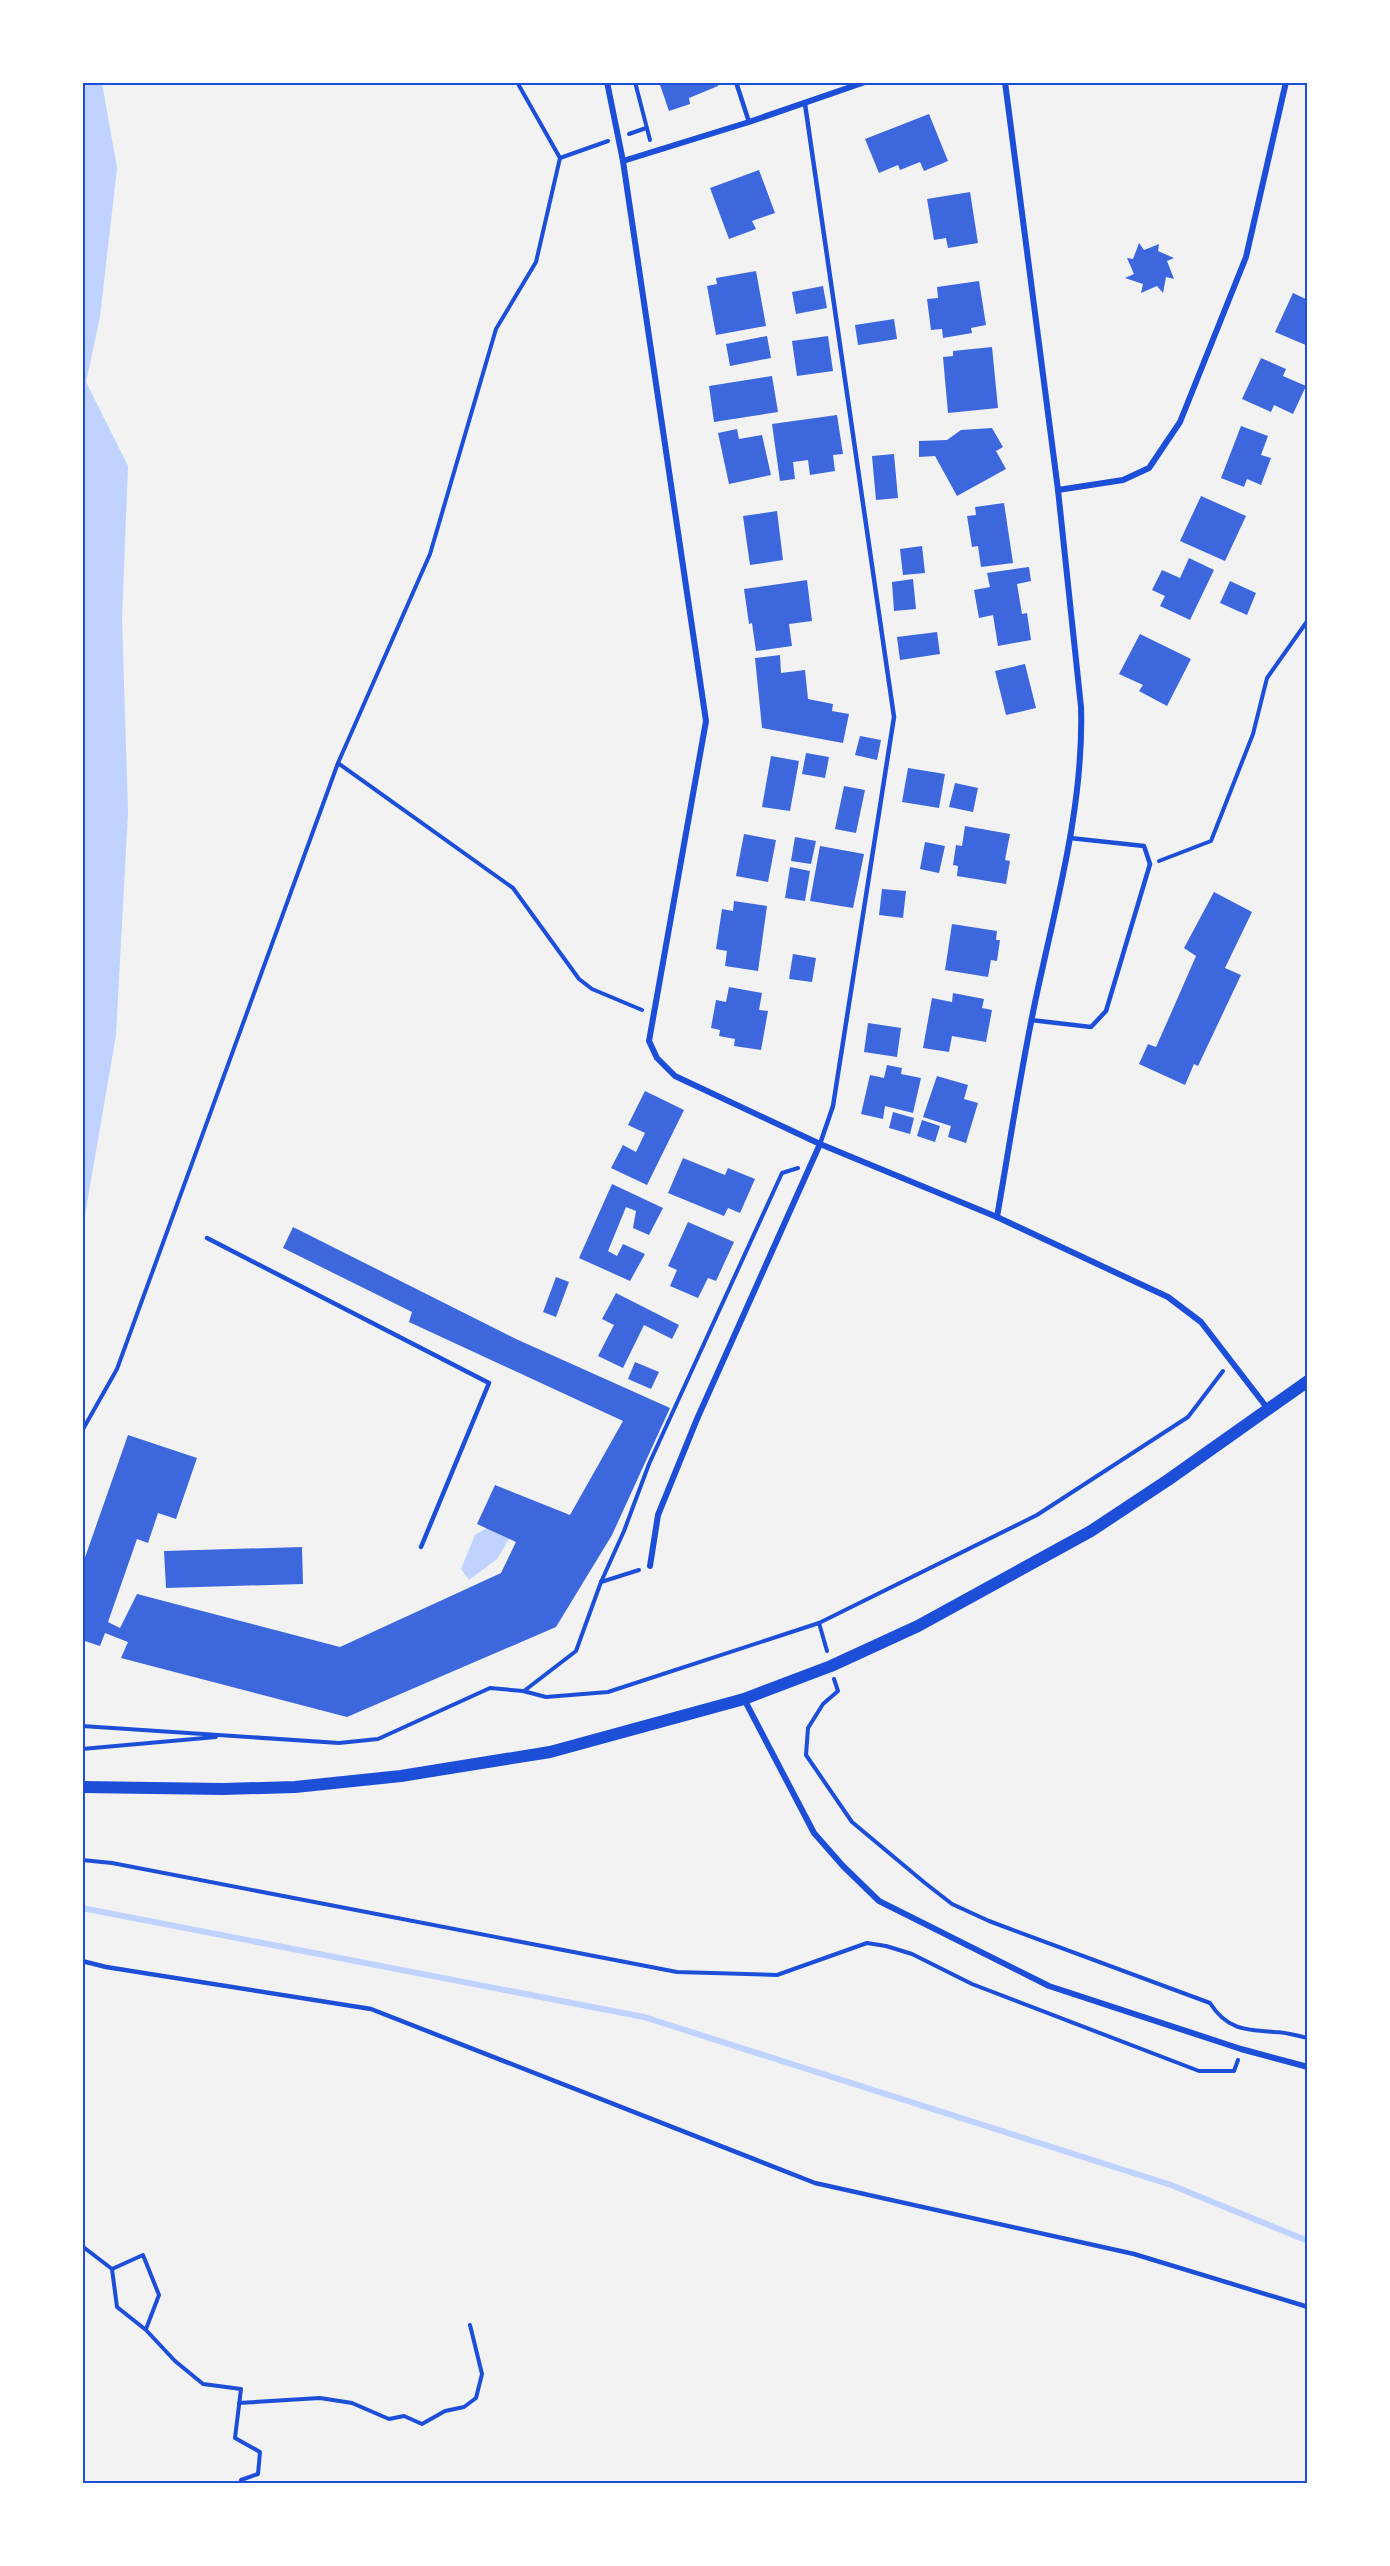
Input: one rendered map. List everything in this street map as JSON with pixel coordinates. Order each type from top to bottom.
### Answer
[{"type":"main road","points":[[82,1787],[223,1789],[295,1787],[401,1776],[550,1752],[744,1699],[831,1666],[918,1626],[1090,1531],[1308,1381]]},
{"type":"street","points":[[607,82],[623,161],[706,721],[649,1041],[657,1058],[675,1076],[820,1143],[997,1217],[1168,1298],[1201,1322],[1269,1410]]},
{"type":"street","points":[[623,161],[805,104],[865,82]]},
{"type":"street","points":[[997,1217],[1031,1020],[1070,838],[1082,738],[1082,707],[1058,490],[1005,82]]},
{"type":"street","points":[[1058,490],[1123,480],[1149,468],[1180,422],[1246,257],[1286,82]]},
{"type":"street","points":[[650,1566],[658,1515],[697,1419],[820,1143]]},
{"type":"street","points":[[744,1699],[814,1833],[843,1866],[879,1901],[1049,1986],[1241,2049],[1308,2067]]},
{"type":"lane","points":[[736,82],[749,122]]},
{"type":"lane","points":[[805,104],[894,717],[833,1106],[820,1143]]},
{"type":"lane","points":[[1031,1020],[1091,1027],[1106,1011],[1150,864],[1144,846],[1070,838]]},
{"type":"lane","points":[[207,1238],[489,1383],[421,1547]]},
{"type":"lane","points":[[82,1961],[106,1967],[371,2009],[815,2183],[1134,2254],[1308,2307]]},
{"type":"path","points":[[82,1431],[117,1369],[338,763],[430,554],[496,328],[536,262],[560,158],[517,82]]},
{"type":"path","points":[[635,82],[653,152]]},
{"type":"path","points":[[560,158],[646,128]]},
{"type":"path","points":[[1150,864],[1211,841],[1253,734],[1268,678],[1308,620]]},
{"type":"path","points":[[338,763],[513,888],[579,979],[592,989],[654,1015]]},
{"type":"path","points":[[523,1691],[576,1651],[601,1582],[624,1531],[649,1464],[782,1173],[789,1169],[810,1166]]},
{"type":"path","points":[[82,1726],[339,1743],[378,1739],[490,1688],[523,1691],[546,1697],[608,1692],[819,1623],[1037,1515],[1188,1417],[1231,1360]]},
{"type":"path","points":[[601,1582],[650,1566]]},
{"type":"path","points":[[819,1623],[838,1691],[823,1704],[808,1728],[806,1755],[852,1822],[952,1904],[989,1921],[1210,2003],[1219,2018],[1247,2031],[1277,2032],[1308,2038]]},
{"type":"path","points":[[82,1749],[230,1736]]},
{"type":"path","points":[[82,1860],[112,1863],[677,1972],[777,1975],[867,1943],[886,1946],[912,1954],[972,1983],[1199,2072],[1234,2072],[1241,2049]]},
{"type":"path","points":[[82,2246],[112,2269],[117,2307],[146,2330],[175,2361],[203,2384],[241,2389],[235,2438],[260,2452],[258,2474],[241,2480],[240,2484]]},
{"type":"path","points":[[112,2269],[143,2255],[159,2295],[146,2330]]},
{"type":"path","points":[[239,2403],[320,2398],[352,2403],[389,2419],[404,2416],[422,2424],[445,2411],[464,2407],[476,2398],[482,2374],[470,2325]]},
{"type":"water","points":[[82,83],[102,83],[117,168],[100,317],[86,382],[128,466],[122,618],[128,812],[116,1035],[83,1218]]},
{"type":"water","points":[[487,1528],[509,1539],[497,1559],[469,1580],[461,1569],[475,1535]]},
{"type":"building","points":[[659,82],[717,82],[718,86],[689,98],[690,104],[669,111]]},
{"type":"building","points":[[929,114],[948,161],[924,171],[920,162],[900,170],[898,165],[879,173],[865,139]]},
{"type":"building","points":[[759,170],[775,213],[752,221],[756,229],[729,239],[710,188]]},
{"type":"building","points":[[970,192],[978,243],[948,248],[946,238],[934,240],[927,199]]},
{"type":"building","points":[[1139,243],[1144,250],[1159,244],[1158,251],[1174,258],[1167,261],[1174,279],[1166,277],[1163,293],[1157,286],[1141,293],[1143,284],[1125,278],[1134,274],[1127,258],[1133,259]]},
{"type":"building","points":[[756,271],[766,326],[716,335],[707,286],[717,284],[716,278]]},
{"type":"building","points":[[979,281],[986,325],[971,328],[972,333],[943,338],[942,329],[931,330],[927,299],[938,298],[937,287]]},
{"type":"building","points":[[823,286],[827,308],[796,314],[792,292]]},
{"type":"building","points":[[1293,293],[1308,300],[1308,346],[1275,332]]},
{"type":"building","points":[[894,319],[897,339],[858,345],[855,325]]},
{"type":"building","points":[[767,336],[771,358],[730,366],[726,344]]},
{"type":"building","points":[[828,336],[833,371],[797,376],[792,341]]},
{"type":"building","points":[[992,347],[998,408],[948,413],[943,357],[953,356],[953,351]]},
{"type":"building","points":[[1261,358],[1286,369],[1283,376],[1306,386],[1293,414],[1274,405],[1271,412],[1242,399]]},
{"type":"building","points":[[772,376],[778,412],[714,422],[709,386]]},
{"type":"building","points":[[837,415],[843,454],[833,455],[835,471],[810,475],[808,460],[793,462],[795,479],[780,481],[772,424]]},
{"type":"building","points":[[1241,426],[1268,436],[1261,455],[1271,458],[1261,485],[1247,479],[1244,487],[1221,478]]},
{"type":"building","points":[[992,428],[1003,447],[996,451],[1006,469],[957,496],[935,456],[919,457],[919,441],[947,440],[961,430]]},
{"type":"building","points":[[737,429],[739,439],[762,435],[771,475],[729,484],[718,433]]},
{"type":"building","points":[[894,454],[898,498],[876,500],[872,456]]},
{"type":"building","points":[[1201,496],[1246,516],[1225,561],[1180,541]]},
{"type":"building","points":[[1004,503],[1013,563],[981,567],[978,546],[972,547],[967,516],[976,515],[975,507]]},
{"type":"building","points":[[777,511],[783,560],[750,565],[743,516]]},
{"type":"building","points":[[922,546],[925,573],[903,575],[900,549]]},
{"type":"building","points":[[1189,558],[1214,570],[1190,620],[1160,606],[1165,596],[1152,590],[1162,570],[1180,578]]},
{"type":"building","points":[[1029,567],[1031,581],[1017,584],[1022,614],[1027,613],[1031,640],[998,646],[993,615],[979,618],[974,590],[990,587],[987,573]]},
{"type":"building","points":[[913,579],[916,609],[894,611],[892,582]]},
{"type":"building","points":[[807,580],[812,621],[789,624],[792,646],[756,651],[744,589]]},
{"type":"building","points":[[1230,581],[1256,593],[1247,615],[1220,603]]},
{"type":"building","points":[[937,632],[940,654],[900,660],[897,637]]},
{"type":"building","points":[[1140,634],[1191,659],[1167,706],[1139,691],[1143,685],[1119,674]]},
{"type":"building","points":[[780,655],[781,673],[805,670],[808,699],[833,704],[832,711],[849,714],[843,743],[762,728],[755,658]]},
{"type":"building","points":[[1025,664],[1036,708],[1006,715],[995,671]]},
{"type":"building","points":[[860,736],[881,740],[877,760],[855,755]]},
{"type":"building","points":[[806,753],[829,757],[825,778],[802,774]]},
{"type":"building","points":[[771,756],[799,761],[790,811],[762,807]]},
{"type":"building","points":[[908,768],[945,774],[939,808],[902,802]]},
{"type":"building","points":[[955,783],[978,788],[973,812],[949,807]]},
{"type":"building","points":[[844,786],[865,790],[856,833],[835,829]]},
{"type":"building","points":[[965,826],[1010,834],[1005,860],[1010,861],[1006,884],[957,876],[958,866],[953,865],[956,845],[962,846]]},
{"type":"building","points":[[744,834],[776,840],[768,882],[736,876]]},
{"type":"building","points":[[795,837],[816,841],[811,864],[791,861]]},
{"type":"building","points":[[925,842],[945,846],[939,873],[920,869]]},
{"type":"building","points":[[820,846],[864,854],[853,908],[810,901]]},
{"type":"building","points":[[790,867],[810,871],[805,901],[785,898]]},
{"type":"building","points":[[882,889],[906,891],[903,918],[879,915]]},
{"type":"building","points":[[1214,892],[1252,912],[1225,968],[1241,975],[1198,1066],[1194,1064],[1185,1085],[1139,1064],[1148,1044],[1156,1047],[1196,956],[1184,948]]},
{"type":"building","points":[[734,901],[767,906],[758,971],[725,966],[727,951],[716,949],[722,909],[733,911]]},
{"type":"building","points":[[952,924],[997,931],[996,940],[1000,940],[997,961],[991,960],[988,977],[945,970]]},
{"type":"building","points":[[793,954],[816,958],[812,982],[789,979]]},
{"type":"building","points":[[729,987],[762,993],[759,1010],[768,1011],[761,1050],[734,1046],[735,1039],[719,1036],[720,1030],[711,1028],[716,1000],[726,1002]]},
{"type":"building","points":[[953,993],[984,999],[982,1008],[992,1010],[986,1042],[952,1036],[949,1052],[923,1048],[932,998],[952,1002]]},
{"type":"building","points":[[868,1023],[901,1028],[897,1057],[864,1052]]},
{"type":"building","points":[[887,1065],[902,1068],[901,1074],[921,1078],[913,1113],[885,1106],[883,1119],[861,1114],[870,1075],[884,1078]]},
{"type":"building","points":[[937,1076],[968,1085],[964,1099],[978,1103],[966,1143],[948,1137],[951,1126],[923,1117]]},
{"type":"building","points":[[645,1091],[684,1110],[647,1185],[611,1168],[623,1145],[636,1152],[645,1133],[628,1125]]},
{"type":"building","points":[[893,1112],[914,1118],[910,1134],[889,1128]]},
{"type":"building","points":[[922,1120],[940,1126],[935,1142],[917,1136]]},
{"type":"building","points":[[683,1158],[725,1175],[728,1168],[755,1179],[740,1213],[728,1208],[724,1216],[668,1193]]},
{"type":"building","points":[[612,1184],[663,1208],[649,1235],[633,1228],[636,1211],[626,1207],[608,1251],[617,1256],[623,1244],[645,1254],[630,1281],[579,1258]]},
{"type":"building","points":[[688,1222],[734,1242],[716,1281],[708,1278],[698,1298],[670,1286],[677,1270],[668,1266]]},
{"type":"building","points":[[293,1227],[516,1339],[670,1408],[612,1535],[556,1627],[347,1717],[121,1658],[128,1642],[105,1633],[100,1646],[82,1640],[85,1627],[82,1626],[82,1566],[128,1435],[197,1458],[176,1519],[158,1513],[148,1543],[137,1539],[108,1622],[120,1628],[137,1594],[340,1647],[501,1573],[516,1542],[477,1524],[495,1485],[570,1515],[623,1421],[409,1322],[412,1312],[283,1248]]},
{"type":"building","points":[[556,1277],[569,1282],[556,1317],[543,1312]]},
{"type":"building","points":[[616,1293],[679,1325],[672,1339],[644,1325],[623,1368],[598,1356],[614,1325],[602,1319]]},
{"type":"building","points":[[635,1362],[659,1372],[651,1389],[628,1379]]},
{"type":"building","points":[[302,1547],[303,1584],[166,1588],[164,1551]]},
{"type":"waterway","points":[[82,1908],[644,2017],[1171,2185],[1308,2241]]}]
